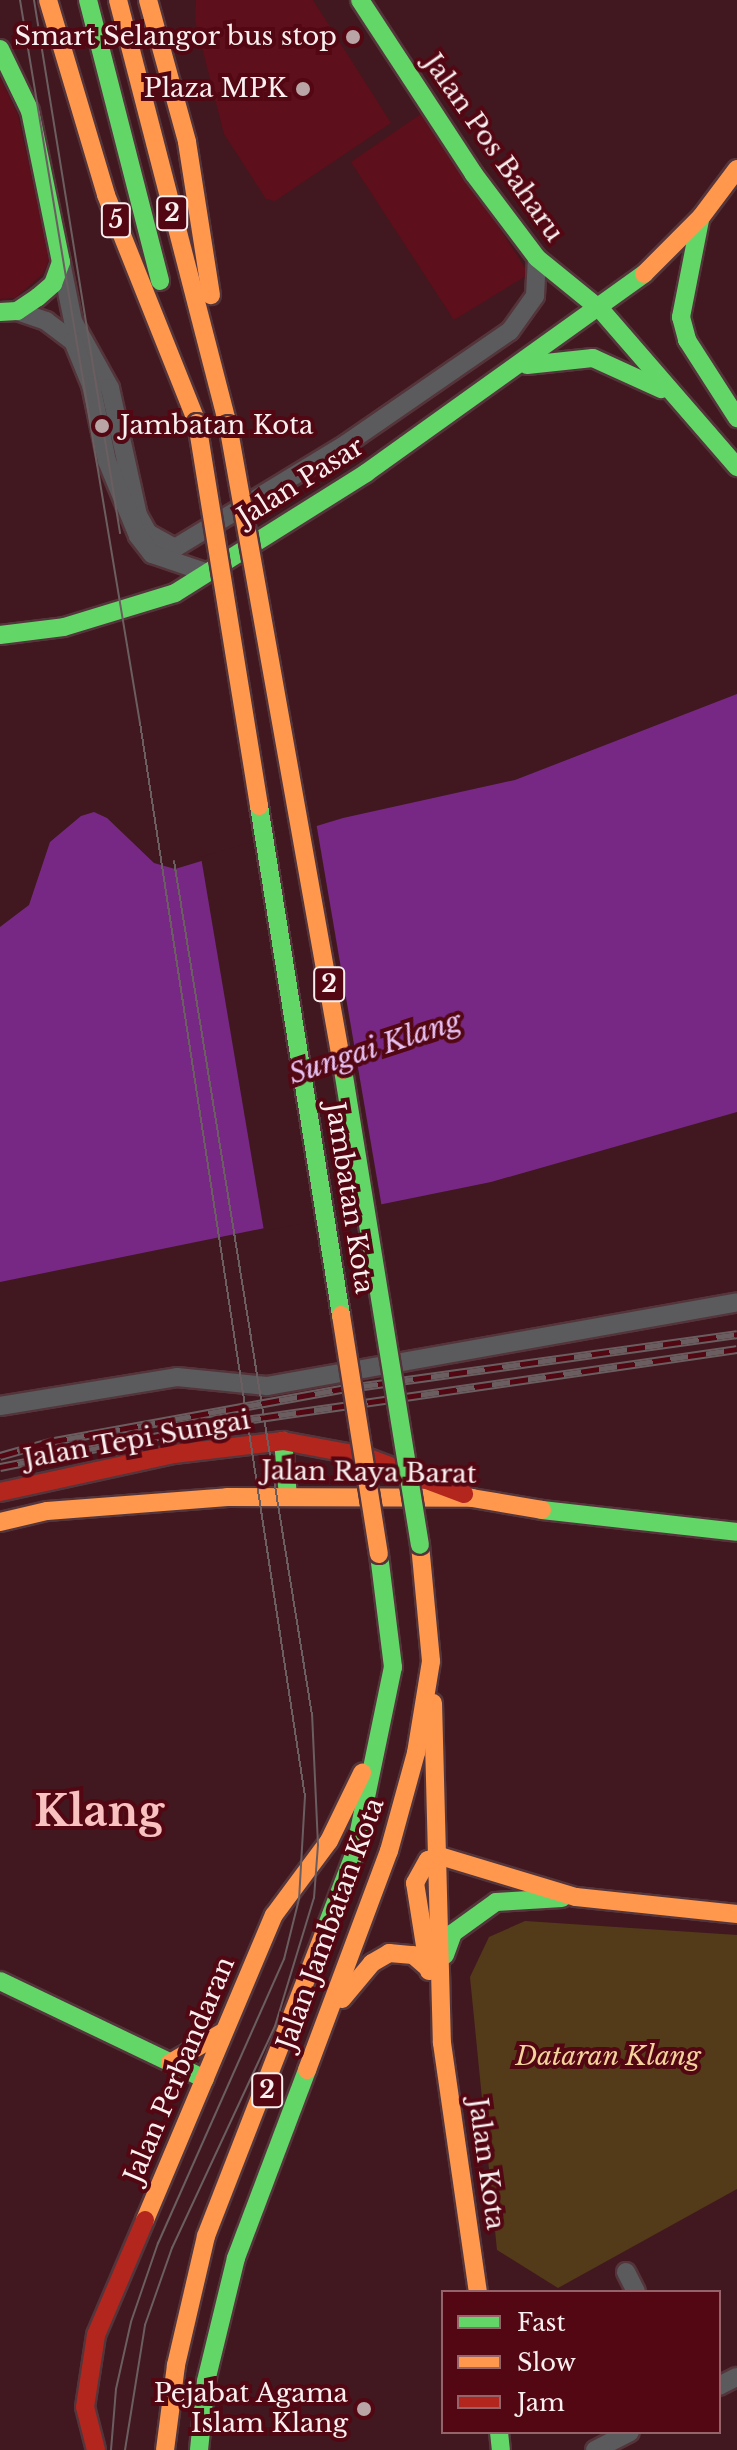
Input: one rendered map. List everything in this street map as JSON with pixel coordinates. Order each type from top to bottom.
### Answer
[{"type":"main road","name":"2","points":[[88,0],[197,423]]},
{"type":"main road","name":"2","points":[[118,0],[228,425]]},
{"type":"main road","points":[[148,0],[187,142],[228,425]]},
{"type":"main road","name":"Jalan Pos Baharu","points":[[360,0],[473,173],[537,258],[601,310],[733,462]]},
{"type":"main road","points":[[378,28],[384,0]]},
{"type":"main road","name":"5","points":[[49,6],[106,195],[197,423]]},
{"type":"main road","points":[[0,49],[30,111],[61,262],[53,284],[8,311]]},
{"type":"main road","name":"Jalan Pasar","points":[[0,635],[64,627],[175,593],[366,473],[509,370],[601,310],[701,217],[737,169]]},
{"type":"main road","points":[[701,217],[681,317],[698,358],[737,418]]},
{"type":"main road","points":[[509,370],[553,359],[593,358],[625,369],[692,413]]},
{"type":"main road","name":"Jambatan Kota","points":[[197,423],[379,1554]]},
{"type":"main road","name":"Jambatan Kota","points":[[228,425],[323,943],[420,1545]]},
{"type":"main road","name":"Jalan Tepi Sungai","points":[[0,1492],[174,1454],[283,1441],[363,1456],[472,1498]]},
{"type":"main road","name":"Jalan Tepi Sungai","points":[[283,1441],[288,1496]]},
{"type":"main road","name":"Jalan Raya Barat","points":[[0,1522],[128,1503],[288,1496],[472,1498],[615,1522],[737,1532]]},
{"type":"main road","name":"Jalan Jambatan Kota","points":[[199,2450],[206,2381],[236,2258],[389,1851],[416,1753],[431,1661],[420,1545]]},
{"type":"main road","name":"Jalan Jambatan Kota","points":[[165,2450],[181,2340],[206,2236],[354,1855],[383,1732],[393,1667],[379,1554]]},
{"type":"main road","points":[[431,1661],[440,1856],[576,1897]]},
{"type":"main road","name":"Jalan Perbandaran","points":[[96,2450],[85,2407],[96,2335],[279,1905],[329,1841],[383,1732]]},
{"type":"main road","points":[[437,1815],[450,1838],[480,1866]]},
{"type":"main road","name":"Jalan Kota","points":[[440,1856],[428,1860],[415,1883],[435,1972],[432,2023],[442,2043],[478,2290]]},
{"type":"main road","points":[[284,2129],[346,1988],[389,1953],[413,1955],[435,1972],[453,1933],[467,1919],[496,1902],[576,1897],[737,1914]]},
{"type":"main road","points":[[0,1963],[103,2028]]},
{"type":"main road","points":[[0,1981],[205,2079]]},
{"type":"main road","points":[[170,2063],[223,2032]]},
{"type":"street","points":[[61,262],[73,321],[110,388],[138,515],[148,533],[175,548],[486,350],[525,314],[539,279],[537,258]]},
{"type":"street","points":[[8,311],[46,321],[73,341],[91,385],[107,461],[138,536],[152,554],[205,572]]},
{"type":"street","points":[[0,1406],[177,1377],[267,1386],[737,1302]]},
{"type":"street","points":[[626,2272],[635,2290]]},
{"type":"street","points":[[595,2450],[626,2434]]},
{"type":"shaded area","name":"Plaza MPK","points":[[196,0],[313,0],[391,123],[275,201],[266,199],[224,134],[195,20]]},
{"type":"shaded area","points":[[0,77],[18,115],[50,258],[43,274],[15,298],[0,299]]},
{"type":"shaded area","points":[[425,111],[529,274],[454,320],[351,162]]},
{"type":"green space","name":"Dataran Klang","points":[[525,1921],[737,1935],[737,2189],[558,2288],[497,2250],[470,1977],[489,1937]]},
{"type":"water","name":"Sungai Klang","points":[[737,694],[737,1112],[491,1182],[0,1282],[0,927],[29,905],[50,842],[81,816],[94,812],[107,818],[154,863],[175,869],[343,818],[515,780]]},
{"type":"pier","points":[[316,822],[382,1208],[264,1231],[201,857]]},
{"type":"tram line","points":[[20,0],[140,723],[305,1796],[299,1899],[284,1959],[158,2243],[131,2322],[116,2389],[111,2450]]},
{"type":"tram line","points":[[34,0],[120,533]]},
{"type":"tram line","points":[[125,2450],[145,2325],[172,2248],[275,2026],[314,1898],[318,1845],[312,1715],[174,861]]},
{"type":"railway","points":[[0,1456],[49,1442],[342,1389],[737,1334]]},
{"type":"railway","points":[[0,1467],[225,1423],[737,1349]]},
{"type":"traffic: fast","points":[[88,0],[160,281]]},
{"type":"traffic: fast","points":[[360,0],[473,173],[537,258],[601,310]]},
{"type":"traffic: fast","points":[[0,49],[30,111],[61,262],[53,284],[38,297],[17,311],[0,312]]},
{"type":"traffic: fast","points":[[700,220],[681,317],[687,340],[737,418]]},
{"type":"traffic: fast","points":[[0,635],[64,627],[175,593],[366,473],[644,274]]},
{"type":"traffic: fast","points":[[601,310],[737,467]]},
{"type":"traffic: fast","points":[[527,365],[593,358],[661,389]]},
{"type":"traffic: fast","points":[[259,806],[341,1315]]},
{"type":"traffic: fast","points":[[343,1070],[420,1545]]},
{"type":"traffic: fast","points":[[283,1441],[288,1496]]},
{"type":"traffic: fast","points":[[542,1510],[737,1532]]},
{"type":"traffic: fast","points":[[325,1930],[354,1855],[393,1667],[379,1554]]},
{"type":"traffic: fast","points":[[445,1955],[453,1933],[496,1902],[562,1898]]},
{"type":"traffic: fast","points":[[0,1981],[205,2079]]},
{"type":"traffic: fast","points":[[199,2450],[206,2381],[236,2258],[307,2070]]},
{"type":"traffic: fast","points":[[499,2434],[501,2450]]},
{"type":"traffic: slow","points":[[48,0],[106,195],[197,423]]},
{"type":"traffic: slow","points":[[118,0],[228,425]]},
{"type":"traffic: slow","points":[[148,0],[187,142],[211,295]]},
{"type":"traffic: slow","points":[[644,274],[701,217],[737,169]]},
{"type":"traffic: slow","points":[[197,423],[259,806]]},
{"type":"traffic: slow","points":[[228,425],[343,1070]]},
{"type":"traffic: slow","points":[[341,1315],[379,1554]]},
{"type":"traffic: slow","points":[[0,1522],[47,1511],[227,1497],[472,1498],[542,1510]]},
{"type":"traffic: slow","points":[[307,2070],[389,1851],[416,1753],[431,1661],[420,1545]]},
{"type":"traffic: slow","points":[[433,1703],[442,2043],[478,2290]]},
{"type":"traffic: slow","points":[[145,2220],[274,1915],[329,1841],[362,1773]]},
{"type":"traffic: slow","points":[[429,1971],[415,1883],[428,1860],[440,1856],[576,1897],[737,1914]]},
{"type":"traffic: slow","points":[[165,2450],[176,2365],[206,2236],[325,1930]]},
{"type":"traffic: slow","points":[[342,1999],[372,1963],[389,1953],[413,1955],[429,1969]]},
{"type":"traffic: slow","points":[[170,2063],[223,2032]]},
{"type":"traffic: jam","points":[[0,1492],[174,1454],[283,1441],[363,1456],[464,1494]]},
{"type":"traffic: jam","points":[[96,2450],[85,2407],[96,2335],[145,2220]]},
{"type":"place","name":"Smart Selangor bus stop","points":[[353,37]]},
{"type":"place","name":"Plaza MPK","points":[[303,89]]},
{"type":"place","name":"Jambatan Kota","points":[[102,426]]},
{"type":"place","name":"Pejabat Agama Islam Klang","points":[[364,2409]]},
{"type":"district","name":"Klang","points":[[99,1811]]}]
